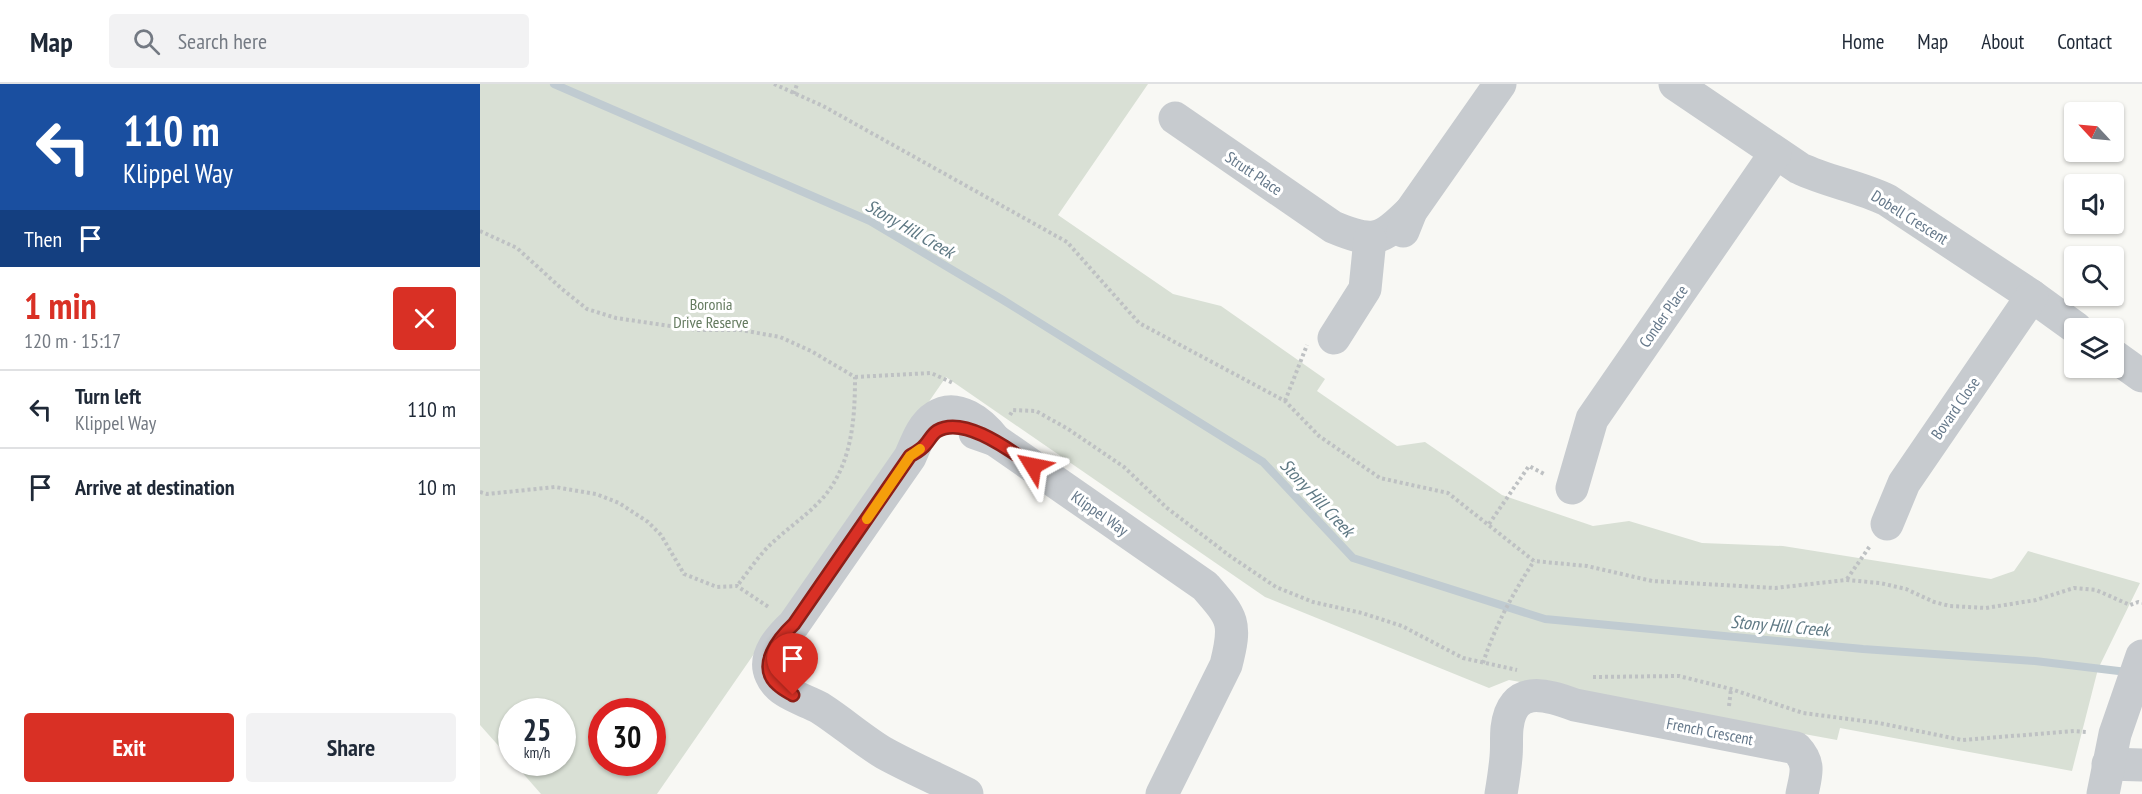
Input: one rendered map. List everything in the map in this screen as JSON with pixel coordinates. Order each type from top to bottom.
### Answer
[{"type":"street","points":[[1334,338],[1365,289],[1369,247],[1392,230],[1411,211],[1500,84]]},
{"type":"street","name":"Dobell Crescent","points":[[1675,84],[1775,154],[1819,178],[1863,189],[1887,200],[2064,319]]},
{"type":"street","name":"Strutt Place","points":[[1175,118],[1333,227],[1369,247]]},
{"type":"street","name":"Conder Place","points":[[1572,488],[1592,419],[1775,154]]},
{"type":"street","name":"Bovard Close","points":[[1887,524],[1904,483],[2032,296]]},
{"type":"street","points":[[2124,363],[2142,376]]},
{"type":"street","name":"Klippel Way","points":[[967,794],[884,753],[819,707],[792,680],[786,669],[784,658],[794,624],[910,456],[922,432],[935,417],[950,412],[967,415],[985,427],[995,440],[1205,586],[1226,610],[1233,624],[1232,642],[1226,665],[1162,794]]},
{"type":"street","points":[[2142,656],[2117,750],[2142,765]]},
{"type":"street","name":"French Crescent","points":[[1501,794],[1506,758],[1515,744],[1520,726],[1527,715],[1535,710],[1575,705],[1796,748],[1805,758],[1807,769],[1802,794]]},
{"type":"path","points":[[774,84],[823,106],[1067,242],[1139,323],[1285,401],[1319,436],[1380,478],[1448,493],[1534,561],[1587,566],[1652,581],[1775,588],[1846,580],[1880,583],[1950,606],[1986,608],[2017,604],[2074,588],[2096,590],[2130,605],[2142,603]]},
{"type":"path","points":[[794,94],[797,84]]},
{"type":"path","points":[[480,231],[517,248],[587,309],[616,318],[685,328],[741,330],[780,337],[811,351],[855,377],[855,413],[849,448],[835,481],[822,498],[771,543],[736,586]]},
{"type":"path","points":[[1285,401],[1314,331],[1334,338]]},
{"type":"path","points":[[995,440],[1013,410],[1036,411],[1068,429],[1124,467],[1167,508],[1230,556],[1276,587],[1313,602],[1362,613],[1402,626],[1463,658],[1518,670]]},
{"type":"path","points":[[1489,524],[1529,466],[1572,488]]},
{"type":"path","points":[[480,492],[487,494],[555,487],[596,494],[619,503],[648,522],[661,535],[684,574],[717,587],[736,586],[794,624]]},
{"type":"path","points":[[1846,580],[1887,524]]},
{"type":"path","points":[[1483,663],[1491,639],[1517,588],[1534,561]]},
{"type":"path","points":[[1592,677],[1679,676],[1731,689],[1803,714],[1879,723],[1962,740],[2075,731],[2117,750]]},
{"type":"green space","name":"Boronia Drive Reserve","points":[[480,84],[1148,84],[1058,215],[1173,294],[1221,306],[1325,379],[1317,391],[1397,446],[1425,442],[1502,495],[1593,526],[1629,521],[1702,543],[1783,546],[1991,579],[2014,571],[2028,551],[2140,583],[2098,669],[2072,771],[1840,728],[1837,740],[1509,680],[1489,688],[1265,597],[946,377],[657,794],[541,794],[525,776],[576,776],[576,698],[498,698],[498,745],[480,725]]},
{"type":"waterway","name":"Stony Hill Creek","points":[[554,84],[870,221],[1003,300],[1263,462],[1353,558],[1545,619],[1863,649],[2035,661],[2127,672]]},
{"type":"slow traffic","points":[[867,519],[910,456],[920,449]]},
{"type":"route","points":[[793,695],[776,684],[770,674],[769,665],[774,647],[794,624],[910,456],[924,447],[936,432],[951,427],[962,427],[995,440],[1033,466]]}]
